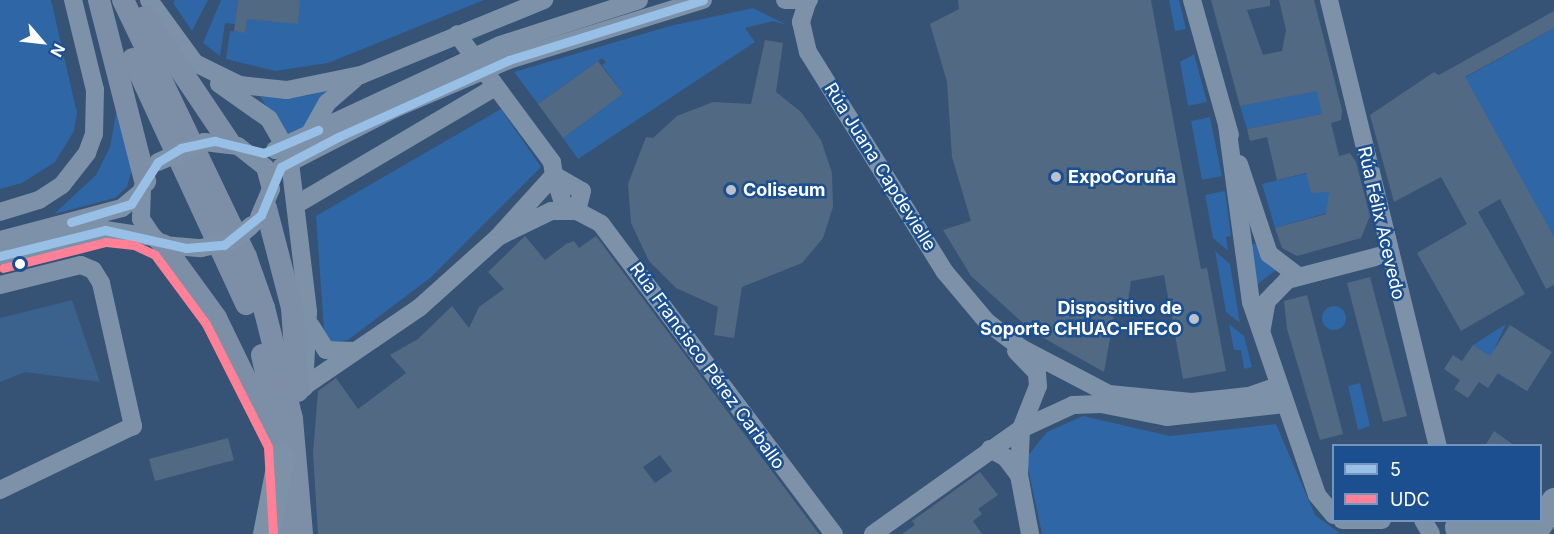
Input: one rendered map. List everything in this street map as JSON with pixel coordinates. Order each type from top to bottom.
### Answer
[{"type":"highway","points":[[266,534],[286,453]]},
{"type":"highway","points":[[1542,519],[1554,501]]},
{"type":"highway","points":[[1457,527],[1493,532],[1535,530]]},
{"type":"main road","points":[[99,0],[143,186]]},
{"type":"main road","points":[[107,0],[242,291],[265,366],[302,534]]},
{"type":"main road","points":[[123,0],[246,257],[278,353],[286,453],[285,534]]},
{"type":"main road","points":[[136,0],[171,64],[239,147]]},
{"type":"main road","points":[[268,198],[292,308],[302,395],[286,453]]},
{"type":"main road","points":[[158,241],[216,318],[286,453]]},
{"type":"street","points":[[0,212],[18,208],[62,185],[87,153],[94,134],[95,90],[73,0]]},
{"type":"street","points":[[149,0],[195,63],[277,127],[299,203]]},
{"type":"street","points":[[195,63],[220,78],[267,90],[312,88],[361,75],[544,0]]},
{"type":"street","points":[[505,52],[527,35],[596,0]]},
{"type":"street","points":[[527,35],[639,0]]},
{"type":"street","points":[[0,256],[27,241],[122,208],[143,186],[158,162],[204,141],[239,147],[278,159],[505,52],[703,0]]},
{"type":"street","points":[[785,0],[809,0]]},
{"type":"street","name":"Rúa Juana Capdevielle","points":[[809,0],[801,22],[808,52],[945,272],[987,322],[1037,373],[1035,404],[1021,429],[1019,475],[1030,534]]},
{"type":"street","points":[[1192,0],[1227,125],[1269,254],[1297,275]]},
{"type":"street","name":"Rúa Félix Acevedo","points":[[1329,0],[1387,254],[1437,444]]},
{"type":"street","points":[[457,34],[552,162],[554,175],[571,210],[535,215],[498,237]]},
{"type":"street","points":[[302,395],[308,312],[299,203],[302,151],[311,128],[327,103],[361,75]]},
{"type":"street","points":[[299,203],[495,87]]},
{"type":"street","points":[[1227,125],[1251,302],[1317,495],[1332,513]]},
{"type":"street","points":[[239,147],[266,167],[268,198]]},
{"type":"street","points":[[0,240],[27,241],[105,230],[201,248],[233,241],[252,225],[268,198],[278,159]]},
{"type":"street","points":[[302,395],[419,308],[498,237],[554,175]]},
{"type":"street","points":[[143,186],[141,219],[158,241]]},
{"type":"street","points":[[18,208],[35,277]]},
{"type":"street","name":"Rúa Francisco Pérez Carballo","points":[[571,210],[609,232],[830,533]]},
{"type":"street","points":[[1251,302],[1269,281],[1387,254]]},
{"type":"street","points":[[0,285],[81,266],[97,277],[133,426],[0,489]]},
{"type":"street","points":[[1263,342],[1267,300],[1297,275]]},
{"type":"street","points":[[308,312],[315,338],[326,350],[344,354],[362,349]]},
{"type":"street","name":"Rúa Juana Capdevielle","points":[[987,322],[1022,348],[1109,394],[1192,402],[1249,396],[1278,386]]},
{"type":"street","points":[[873,534],[1021,429],[1087,403],[1167,417],[1284,404]]},
{"type":"street","points":[[990,449],[1006,458],[1019,475]]},
{"type":"shaded area","points":[[0,0],[51,0],[77,113],[74,131],[55,162],[22,183],[0,189]]},
{"type":"shaded area","points":[[175,0],[208,0],[192,31],[173,3]]},
{"type":"shaded area","points":[[221,0],[238,0],[235,24],[225,23],[220,56],[203,43]]},
{"type":"shaded area","points":[[250,0],[484,0],[328,63],[275,71],[226,59],[230,31],[245,32]]},
{"type":"shaded area","points":[[1169,0],[1179,0],[1186,29],[1175,31]]},
{"type":"shaded area","points":[[753,8],[787,25],[773,21],[745,28],[755,42],[578,159],[563,138],[623,94],[602,65],[606,62],[602,58],[538,104],[514,72],[670,26]]},
{"type":"shaded area","points":[[1554,28],[1554,237],[1461,80]]},
{"type":"shaded area","points":[[1194,54],[1207,102],[1188,106],[1180,62]]},
{"type":"shaded area","points":[[1335,87],[1322,114],[1247,129],[1240,106]]},
{"type":"shaded area","points":[[334,89],[296,150],[260,97],[306,96]]},
{"type":"shaded area","points":[[117,108],[132,169],[127,187],[115,198],[54,214],[96,175],[110,147]]},
{"type":"shaded area","points":[[501,109],[541,167],[430,278],[348,340],[331,342],[324,330],[316,216]]},
{"type":"shaded area","points":[[1210,117],[1222,176],[1202,180],[1191,121]]},
{"type":"shaded area","points":[[1333,167],[1327,213],[1275,228],[1262,184]]},
{"type":"shaded area","points":[[1225,191],[1231,236],[1226,237],[1228,251],[1213,238],[1205,195]]},
{"type":"shaded area","points":[[1258,243],[1276,270],[1254,287],[1248,245]]},
{"type":"shaded area","points":[[1215,251],[1230,264],[1240,323],[1226,312]]},
{"type":"shaded area","points":[[72,300],[100,382],[25,372],[0,382],[0,318]]},
{"type":"shaded area","points":[[1329,306],[1339,306],[1346,313],[1346,323],[1339,330],[1329,330],[1322,323],[1322,313]]},
{"type":"shaded area","points":[[1229,324],[1244,336],[1252,367],[1244,369],[1241,350],[1234,350]]},
{"type":"shaded area","points":[[1506,324],[1492,354],[1514,370],[1508,380],[1481,363],[1487,354],[1473,345]]},
{"type":"shaded area","points":[[1360,383],[1370,426],[1358,430],[1348,386]]},
{"type":"shaded area","points":[[1083,416],[1170,436],[1276,424],[1315,515],[1341,534],[1042,534],[1026,458],[1047,432]]},
{"type":"building","points":[[238,0],[300,0],[298,24],[247,19],[245,33],[234,31]]},
{"type":"building","name":"ExpoCoruña","points":[[958,0],[1151,0],[1201,269],[1207,268],[1226,371],[1183,379],[1164,275],[1131,281],[1128,301],[1117,299],[1104,372],[1033,332],[971,276],[943,230],[971,221],[952,157],[947,82],[930,24],[959,9]]},
{"type":"building","points":[[1211,0],[1270,0],[1270,6],[1247,10],[1263,55],[1282,51],[1286,30],[1279,0],[1314,0],[1342,110],[1341,120],[1331,123],[1339,156],[1350,153],[1356,162],[1370,216],[1361,238],[1297,256],[1282,248],[1275,228],[1326,214],[1329,192],[1311,193],[1306,173],[1277,180],[1267,137],[1250,141],[1247,129],[1322,114],[1317,91],[1240,106]]},
{"type":"building","points":[[1554,11],[1554,28],[1465,77],[1554,237],[1554,285],[1546,289],[1500,199],[1478,212],[1525,294],[1461,331],[1417,253],[1467,224],[1441,177],[1394,202],[1370,115],[1434,72],[1439,75]]},
{"type":"building","name":"Coliseum","points":[[765,40],[783,43],[776,92],[801,112],[821,140],[832,173],[833,207],[823,238],[802,263],[742,287],[734,338],[714,335],[718,307],[676,288],[649,261],[631,223],[628,184],[646,137],[653,138],[677,116],[713,102],[751,104]]},
{"type":"building","points":[[598,61],[623,94],[563,138],[538,104]]},
{"type":"building","points":[[525,236],[545,260],[566,244],[574,241],[579,248],[596,236],[819,534],[318,534],[313,453],[318,391],[336,378],[358,409],[406,373],[390,355],[418,339],[452,306],[469,328],[479,307],[504,289],[488,272]],"holes":[[[660,455],[672,471],[655,483],[643,467]]]},
{"type":"building","points":[[1370,277],[1407,416],[1383,422],[1347,283]]},
{"type":"building","points":[[1307,295],[1343,434],[1320,440],[1287,329],[1284,301]]},
{"type":"building","points":[[1510,325],[1552,352],[1527,391],[1498,373],[1488,388],[1479,382],[1468,398],[1454,389],[1460,380],[1444,369],[1453,355],[1462,361],[1473,345],[1490,356]]},
{"type":"building","points":[[1494,431],[1512,444],[1486,444]]},
{"type":"building","points":[[228,438],[234,460],[155,481],[149,459]]},
{"type":"building","points":[[980,472],[998,495],[978,509],[982,514],[973,521],[982,534],[902,534],[915,525],[912,521]]},
{"type":"transit line","name":"5","points":[[0,256],[105,230],[186,248],[224,245],[261,215],[281,167],[338,137],[509,60],[703,0]]},
{"type":"transit line","name":"5","points":[[71,222],[131,204],[158,162],[181,148],[215,141],[264,153],[318,130]]},
{"type":"transit line","name":"UDC","points":[[3,268],[106,242],[134,245],[155,255],[206,324],[268,447],[273,534]]},
{"type":"place","name":"ExpoCoruña","points":[[1056,177]]},
{"type":"place","name":"Coliseum","points":[[731,190]]},
{"type":"place","name":"Dispositivo de Soporte CHUAC-IFECO","points":[[1194,319]]}]
